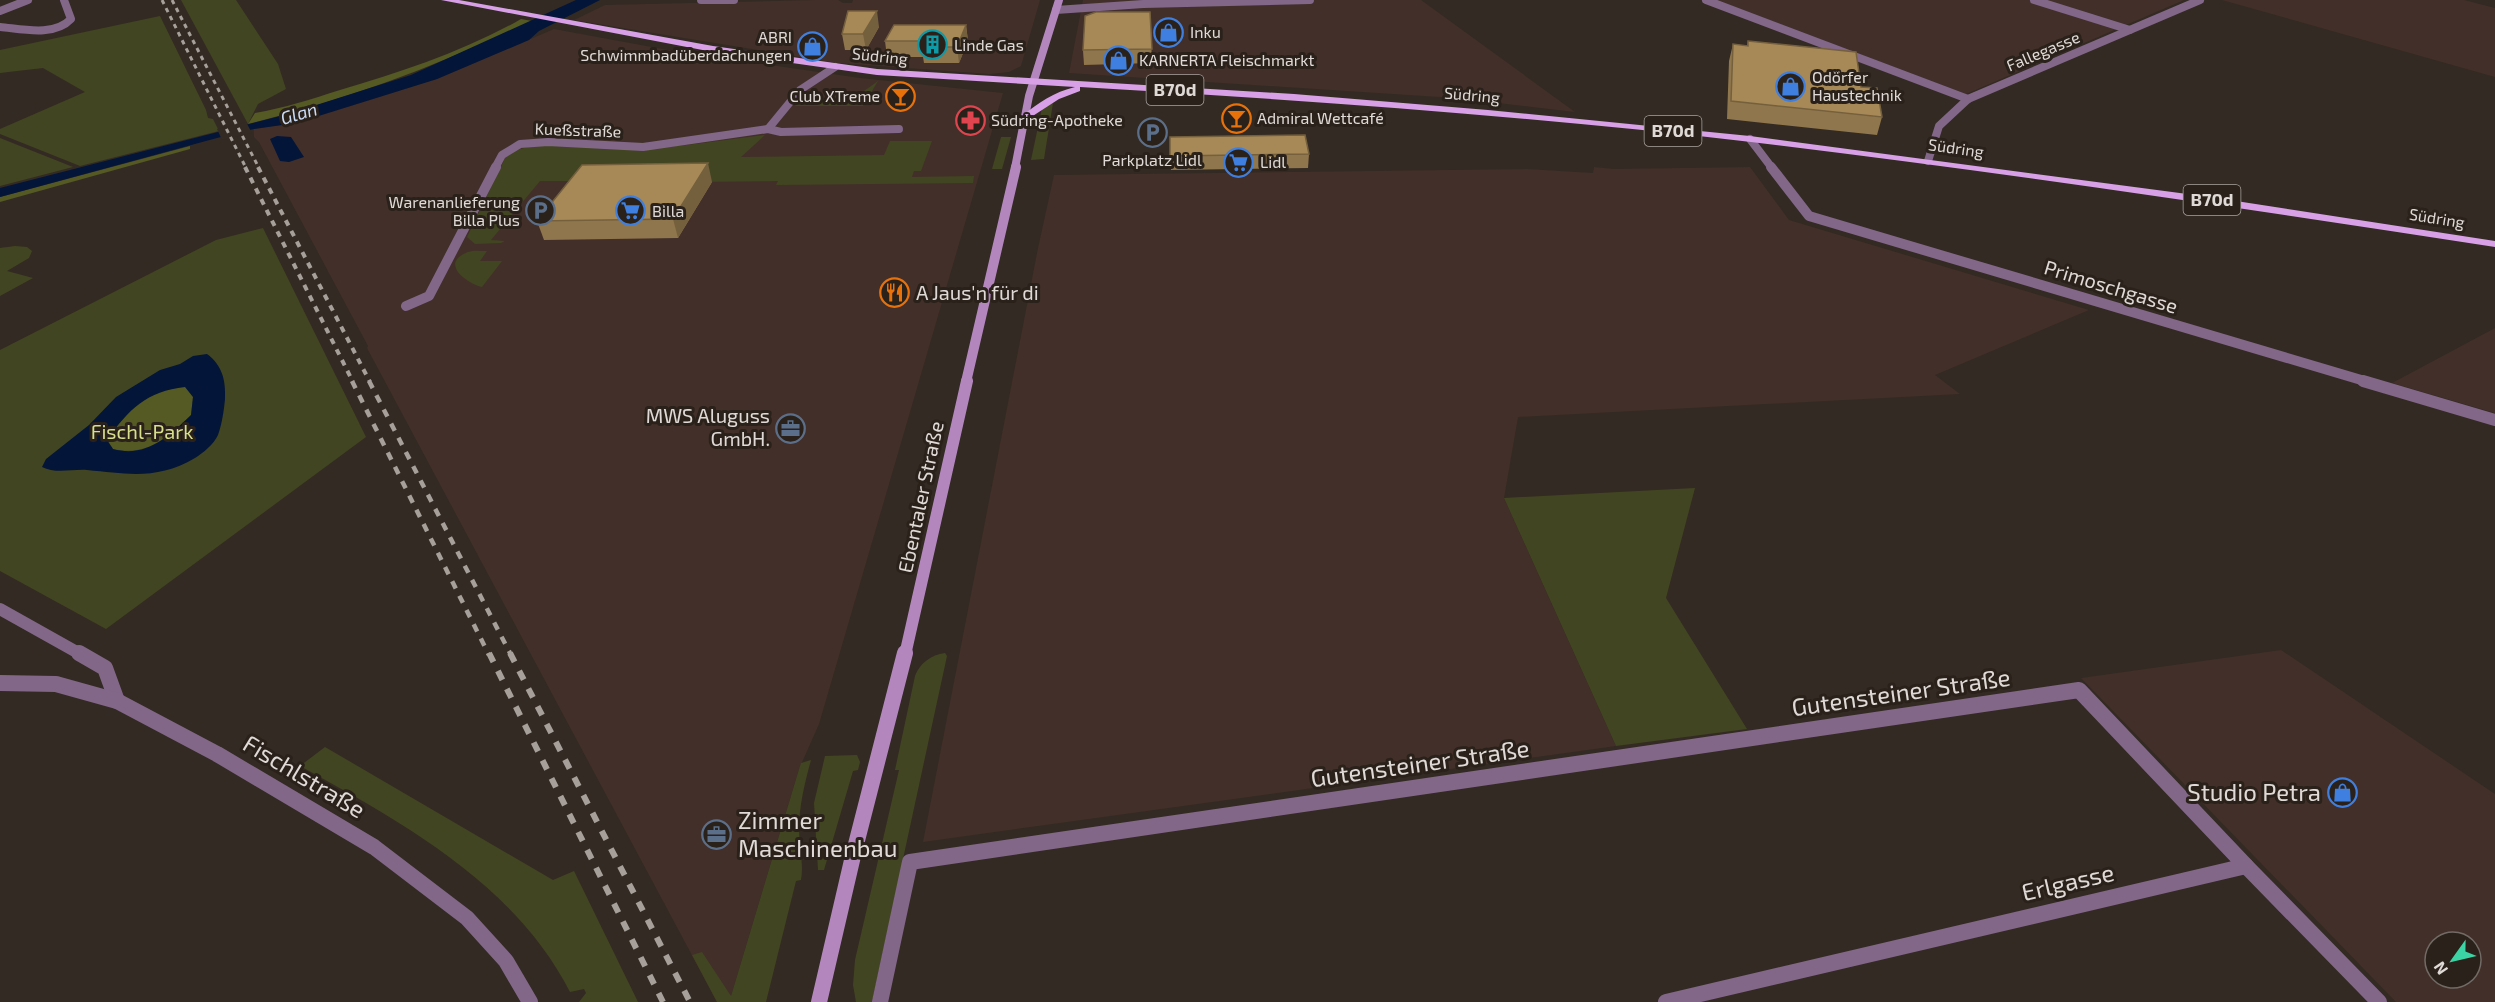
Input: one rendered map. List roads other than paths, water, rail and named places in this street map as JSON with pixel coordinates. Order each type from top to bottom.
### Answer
[{"type":"main road","name":"Südring","points":[[445,0],[713,49],[834,67],[916,76],[1400,105],[1750,140],[1928,161],[2210,200],[2495,244]]},
{"type":"main road","name":"Ebentaler Straße","points":[[819,1002],[853,856],[920,595],[1016,166],[1024,118],[1059,0]]},
{"type":"main road","points":[[1024,118],[1062,93],[1110,86]]},
{"type":"street","points":[[0,11],[28,0]]},
{"type":"street","points":[[0,27],[43,30],[65,26],[71,19],[64,0]]},
{"type":"street","points":[[701,0],[734,0]]},
{"type":"street","points":[[1056,10],[1143,4],[1310,0]]},
{"type":"street","points":[[1706,0],[1968,99]]},
{"type":"street","points":[[2034,0],[2130,30]]},
{"type":"street","name":"Fallegasse","points":[[1928,161],[1939,126],[1968,99],[2200,0]]},
{"type":"street","points":[[768,129],[800,90],[834,67]]},
{"type":"street","name":"Kueßstraße","points":[[406,306],[429,296],[502,155],[520,144],[548,142],[643,147],[768,129],[781,132],[899,129]]},
{"type":"street","name":"Primoschgasse","points":[[1750,140],[1809,216],[2495,420]]},
{"type":"street","points":[[0,609],[105,668],[117,700]]},
{"type":"street","name":"Fischlstraße","points":[[0,683],[56,684],[117,700],[217,754],[374,848],[467,918],[506,961],[530,1002]]},
{"type":"street","name":"Gutensteiner Straße","points":[[880,1002],[910,861],[2079,690],[2246,866]]},
{"type":"street","points":[[2246,866],[2379,1002]]},
{"type":"street","name":"Erlgasse","points":[[1666,1002],[2246,866]]},
{"type":"water","name":"Glan","points":[[576,0],[600,0],[539,31],[529,40],[437,79],[296,123],[254,129],[217,138],[0,197],[0,188],[288,114],[411,75]]},
{"type":"water","points":[[277,136],[291,137],[304,157],[289,162],[280,161],[270,139]]},
{"type":"water","points":[[207,354],[212,358],[220,368],[225,386],[222,422],[218,435],[201,454],[181,465],[155,473],[58,471],[42,467],[46,459],[89,425],[116,397],[160,370],[180,364],[193,356]],"holes":[[[185,387],[193,397],[191,415],[156,444],[136,451],[125,451],[113,449],[107,440],[131,411],[149,398],[172,389]]]},
{"type":"railway","points":[[162,0],[246,168]]},
{"type":"railway","points":[[172,0],[259,168]]},
{"type":"railway","points":[[245,167],[353,382]]},
{"type":"railway","points":[[258,167],[370,382]]},
{"type":"railway","points":[[352,381],[489,655]]},
{"type":"railway","points":[[369,381],[511,655]]},
{"type":"railway","points":[[489,653],[663,1002]]},
{"type":"railway","points":[[510,653],[690,1002]]},
{"type":"place","name":"Inku","points":[[1169,32]]},
{"type":"place","name":"Linde Gas","points":[[933,45]]},
{"type":"place","name":"ABRI Schwimmbadüberdachungen","points":[[813,46]]},
{"type":"place","name":"KARNERTA Fleischmarkt","points":[[1118,60]]},
{"type":"place","name":"Odörfer Haustechnik","points":[[1791,86]]},
{"type":"place","name":"Club XTreme","points":[[901,96]]},
{"type":"place","name":"Admiral Wettcafé","points":[[1236,118]]},
{"type":"place","name":"Südring-Apotheke","points":[[970,120]]},
{"type":"place","name":"Parkplatz Lidl","points":[[1152,132]]},
{"type":"place","name":"Lidl","points":[[1239,162]]},
{"type":"place","name":"Warenanlieferung Billa Plus","points":[[541,211]]},
{"type":"place","name":"Billa","points":[[631,211]]},
{"type":"place","name":"A Jaus'n für di","points":[[895,293]]},
{"type":"place","name":"MWS Aluguss GmbH.","points":[[791,428]]},
{"type":"place","name":"Studio Petra","points":[[2342,793]]},
{"type":"place","name":"Zimmer Maschinenbau","points":[[717,835]]},
{"type":"park label","name":"Fischl-Park","points":[[142,432]]}]
